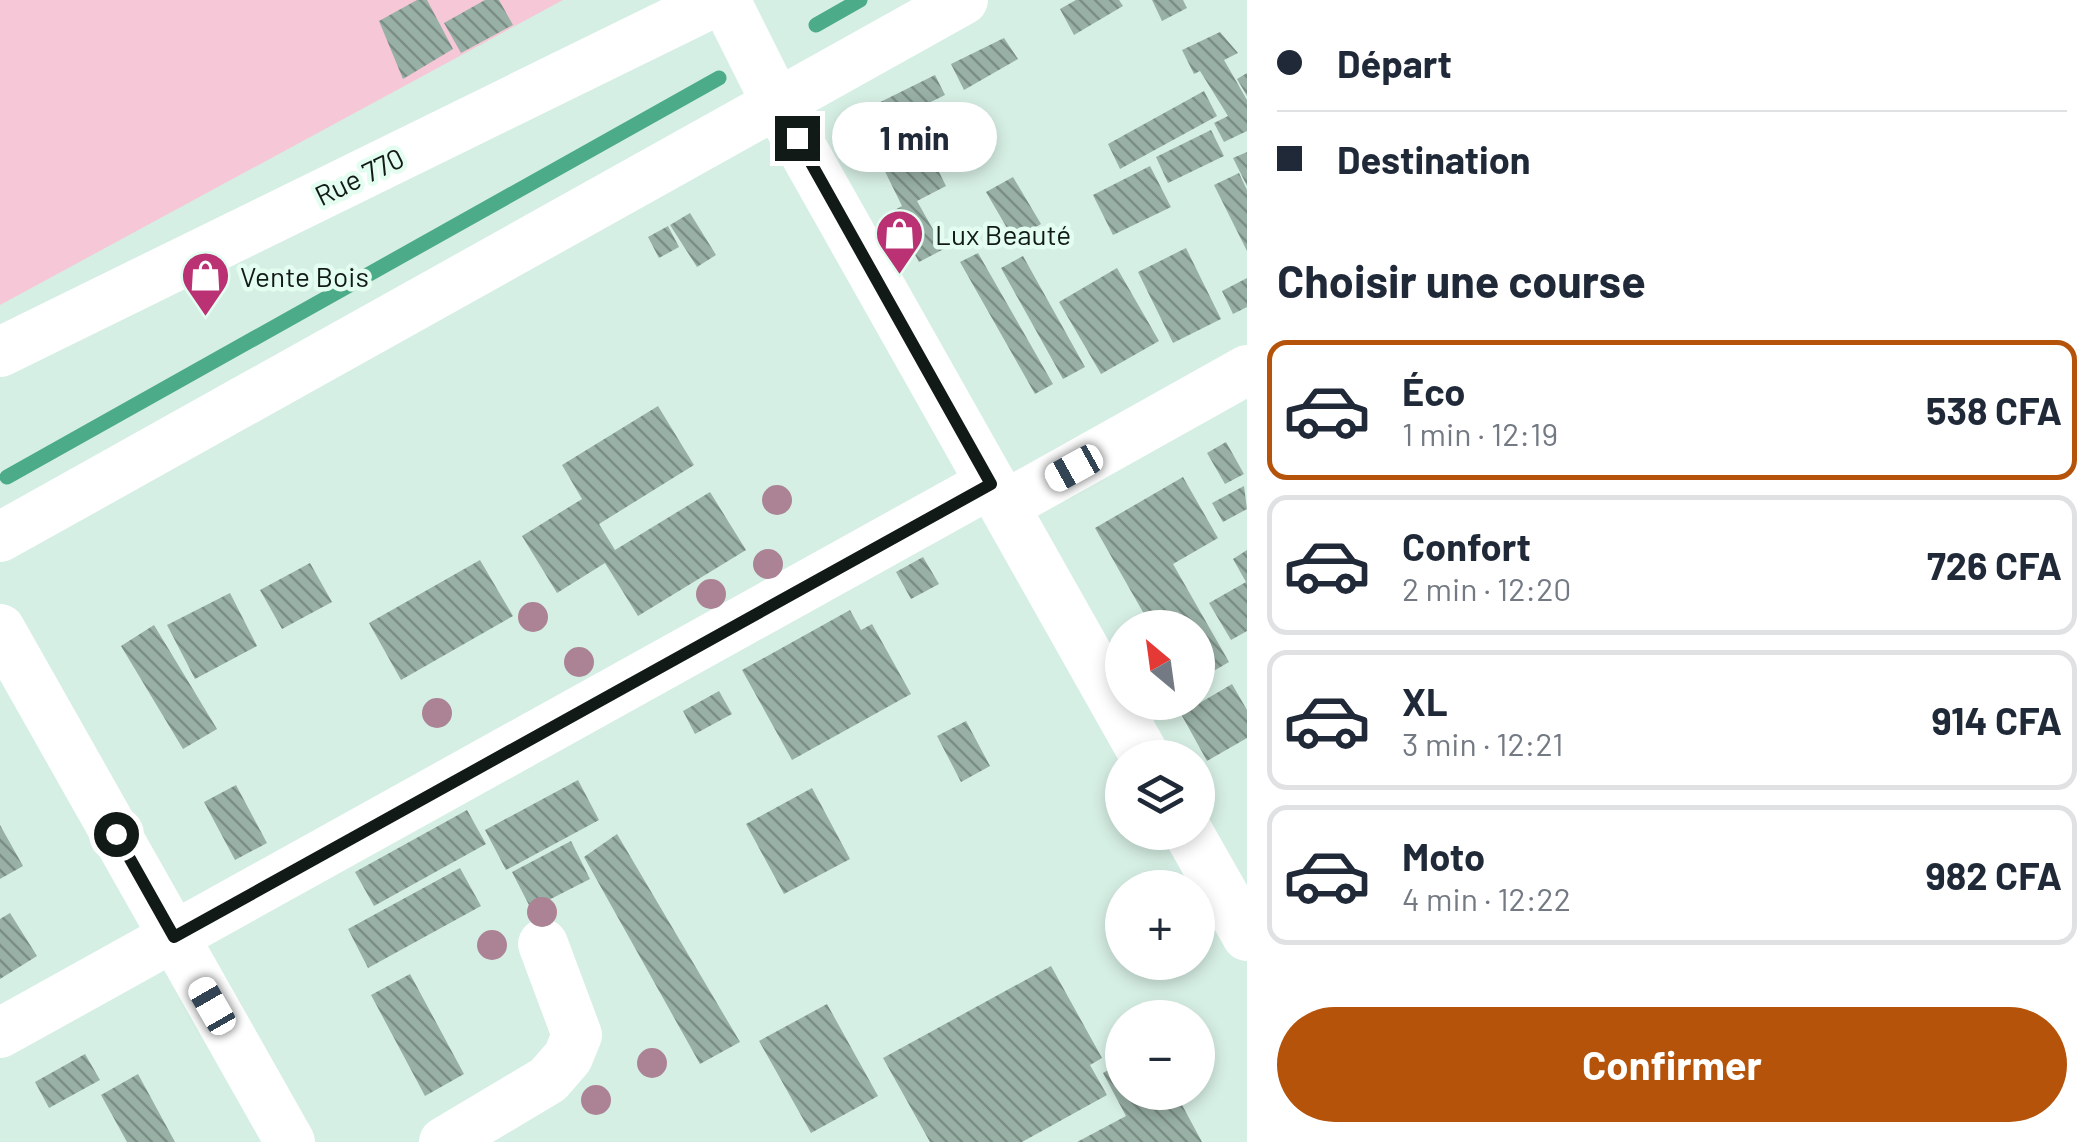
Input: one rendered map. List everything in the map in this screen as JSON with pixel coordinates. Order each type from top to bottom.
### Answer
[{"type":"street","points":[[722,0],[1136,740]]},
{"type":"street","name":"Rue 770","points":[[0,352],[722,0]]},
{"type":"street","points":[[0,537],[963,0]]},
{"type":"street","points":[[0,1033],[998,495],[1247,370]]},
{"type":"street","points":[[0,628],[290,1142]]},
{"type":"street","points":[[1199,850],[1243,920]]},
{"type":"street","points":[[444,1142],[548,1080],[568,1057],[577,1034],[544,944]]},
{"type":"shaded area","points":[[0,0],[563,0],[0,305]]},
{"type":"building","points":[[417,0],[427,0],[453,49],[403,79],[379,21]]},
{"type":"building","points":[[485,0],[499,0],[513,25],[461,53],[444,23]]},
{"type":"building","points":[[1076,0],[1119,0],[1123,6],[1074,35],[1060,9]]},
{"type":"building","points":[[1152,0],[1183,0],[1187,8],[1162,21]]},
{"type":"building","points":[[1220,32],[1238,53],[1224,60],[1247,100],[1247,131],[1224,142],[1214,123],[1228,116],[1200,71],[1194,74],[1182,50]]},
{"type":"building","points":[[1004,38],[1018,59],[964,90],[951,64]]},
{"type":"building","points":[[1247,73],[1247,96],[1237,79]]},
{"type":"building","points":[[935,75],[945,95],[866,134],[856,114]]},
{"type":"building","points":[[1204,91],[1217,116],[1120,169],[1108,144]]},
{"type":"building","points":[[915,124],[946,186],[917,201],[944,249],[919,262],[891,212],[902,206],[872,145]]},
{"type":"building","points":[[1211,130],[1224,156],[1168,183],[1156,157]]},
{"type":"building","points":[[1247,152],[1247,186],[1233,158]]},
{"type":"building","points":[[1150,166],[1171,207],[1113,235],[1093,195]]},
{"type":"building","points":[[1239,173],[1247,190],[1247,251],[1214,185]]},
{"type":"building","points":[[1013,177],[1041,224],[1014,240],[986,192]]},
{"type":"building","points":[[690,213],[716,255],[697,267],[670,225]]},
{"type":"building","points":[[668,226],[679,247],[659,258],[648,237]]},
{"type":"building","points":[[1186,248],[1221,319],[1173,343],[1138,272]]},
{"type":"building","points":[[978,253],[1053,384],[1035,394],[960,262]]},
{"type":"building","points":[[1023,256],[1085,367],[1063,379],[1001,268]]},
{"type":"building","points":[[1117,268],[1159,341],[1101,374],[1059,302]]},
{"type":"building","points":[[1247,278],[1247,307],[1233,314],[1222,291]]},
{"type":"building","points":[[658,406],[694,465],[599,524],[615,550],[710,492],[746,550],[638,616],[605,563],[557,593],[522,536],[582,499],[562,465]]},
{"type":"building","points":[[1226,442],[1244,474],[1225,484],[1207,453]]},
{"type":"building","points":[[1183,477],[1218,538],[1173,564],[1199,610],[1142,610],[1095,528]]},
{"type":"building","points":[[1244,486],[1247,509],[1223,522],[1212,503]]},
{"type":"building","points":[[1247,550],[1247,631],[1231,640],[1209,603],[1246,582],[1233,559]]},
{"type":"building","points":[[923,557],[939,584],[911,599],[896,572]]},
{"type":"building","points":[[480,560],[513,616],[401,680],[369,623]]},
{"type":"building","points":[[310,563],[332,602],[282,629],[260,590]]},
{"type":"building","points":[[230,593],[257,646],[195,679],[167,625]]},
{"type":"building","points":[[850,610],[861,630],[872,624],[911,694],[792,760],[742,670]]},
{"type":"building","points":[[154,625],[217,729],[183,749],[121,646]]},
{"type":"building","points":[[1215,638],[1229,662],[1215,670]]},
{"type":"building","points":[[1232,684],[1247,710],[1247,738],[1215,756],[1215,740],[1195,740],[1184,720],[1215,720],[1215,694]]},
{"type":"building","points":[[719,691],[732,714],[695,734],[683,711]]},
{"type":"building","points":[[966,721],[990,766],[961,782],[937,736]]},
{"type":"building","points":[[578,780],[599,820],[506,870],[485,830]]},
{"type":"building","points":[[236,785],[267,843],[235,860],[204,802]]},
{"type":"building","points":[[812,788],[850,859],[784,894],[746,824]]},
{"type":"building","points":[[467,810],[486,844],[374,906],[355,872]]},
{"type":"building","points":[[0,825],[23,866],[0,879]]},
{"type":"building","points":[[617,834],[740,1042],[700,1064],[584,857]]},
{"type":"building","points":[[571,841],[590,879],[531,909],[512,872]]},
{"type":"building","points":[[460,868],[481,906],[368,968],[348,929]]},
{"type":"building","points":[[10,913],[37,956],[0,979],[0,919]]},
{"type":"building","points":[[1051,966],[1102,1058],[1090,1065],[1105,1096],[1022,1142],[930,1142],[883,1058]]},
{"type":"building","points":[[410,974],[464,1074],[425,1096],[371,995]]},
{"type":"building","points":[[827,1004],[878,1096],[811,1133],[759,1041]]},
{"type":"building","points":[[85,1054],[100,1080],[49,1108],[35,1082]]},
{"type":"building","points":[[138,1074],[175,1142],[127,1142],[101,1095]]},
{"type":"building","points":[[1123,1110],[1185,1110],[1202,1142],[1077,1142],[1126,1116]]},
{"type":"waterway","points":[[816,25],[860,0]]},
{"type":"waterway","points":[[7,477],[719,78]]},
{"type":"place","name":"Lux Beauté","points":[[900,276]]},
{"type":"place","name":"Vente Bois","points":[[205,318]]},
{"type":"route","points":[[116,834],[174,937],[991,484],[797,138]]}]
